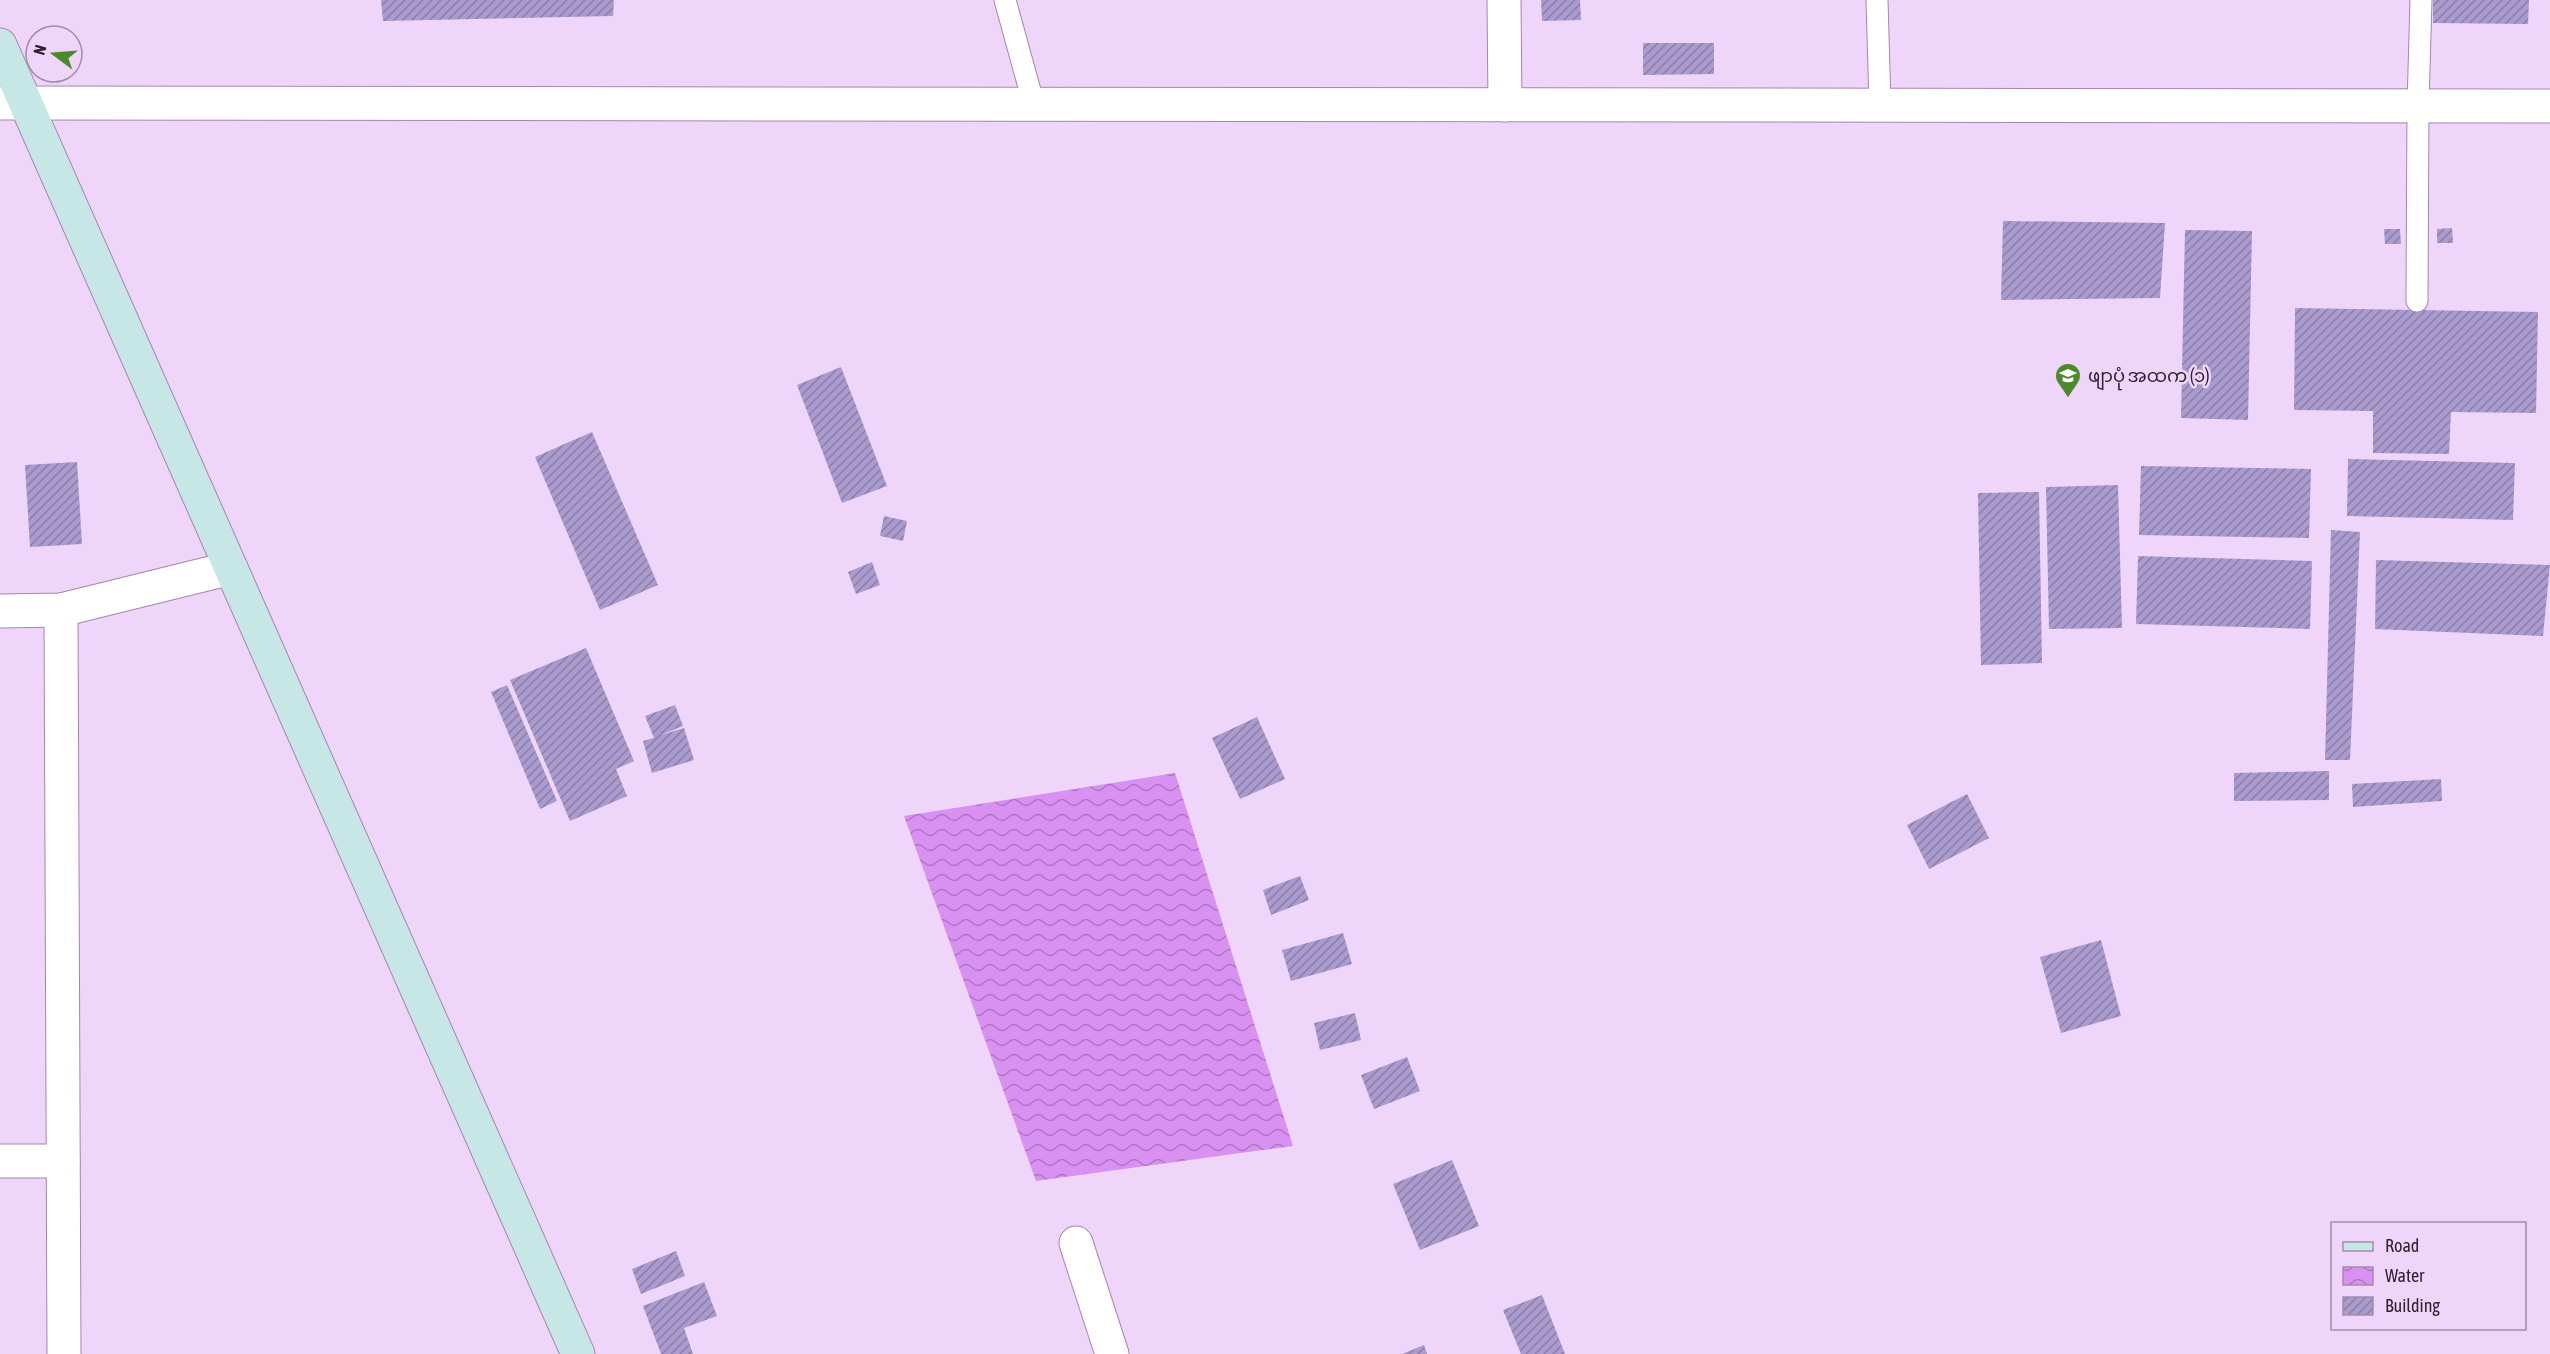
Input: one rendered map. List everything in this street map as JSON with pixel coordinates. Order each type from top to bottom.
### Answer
[{"type":"main road","points":[[0,45],[13,104],[231,567],[578,1354]]},
{"type":"street","points":[[1504,0],[1505,105]]},
{"type":"street","points":[[13,104],[2550,106]]},
{"type":"street","points":[[0,610],[61,610],[231,567]]},
{"type":"street","points":[[61,610],[64,1354]]},
{"type":"street","points":[[0,1161],[63,1161]]},
{"type":"street","points":[[1076,1243],[1112,1354]]},
{"type":"lane","points":[[1005,0],[1034,105]]},
{"type":"lane","points":[[1876,0],[1880,105]]},
{"type":"lane","points":[[2417,301],[2421,0]]},
{"type":"water","points":[[1175,773],[1293,1146],[1036,1181],[904,816]]},
{"type":"building","points":[[381,0],[614,0],[613,16],[383,21]]},
{"type":"building","points":[[1541,0],[1580,0],[1581,20],[1542,21]]},
{"type":"building","points":[[2433,0],[2529,0],[2528,24],[2433,23]]},
{"type":"building","points":[[1643,43],[1714,43],[1714,74],[1643,75]]},
{"type":"building","points":[[2003,221],[2165,223],[2160,298],[2001,300]]},
{"type":"building","points":[[2452,228],[2453,243],[2437,243],[2437,229]]},
{"type":"building","points":[[2384,229],[2400,229],[2401,244],[2385,244]]},
{"type":"building","points":[[2185,230],[2252,231],[2248,420],[2181,418]]},
{"type":"building","points":[[2295,308],[2538,312],[2536,413],[2451,412],[2449,454],[2373,453],[2373,411],[2294,410]]},
{"type":"building","points":[[841,367],[887,486],[842,503],[797,385]]},
{"type":"building","points":[[592,432],[658,585],[600,610],[535,457]]},
{"type":"building","points":[[2348,459],[2515,463],[2513,520],[2347,516]]},
{"type":"building","points":[[77,462],[82,544],[30,547],[25,465]]},
{"type":"building","points":[[2141,466],[2311,469],[2309,538],[2139,535]]},
{"type":"building","points":[[2118,485],[2122,628],[2049,629],[2046,487]]},
{"type":"building","points":[[2039,492],[2042,663],[1981,665],[1978,493]]},
{"type":"building","points":[[884,516],[907,521],[903,541],[880,536]]},
{"type":"building","points":[[2331,530],[2360,532],[2350,760],[2325,760]]},
{"type":"building","points":[[2138,556],[2312,561],[2310,629],[2136,624]]},
{"type":"building","points":[[2376,560],[2550,565],[2543,636],[2375,629]]},
{"type":"building","points":[[872,562],[880,585],[856,594],[848,572]]},
{"type":"building","points":[[586,648],[634,761],[616,769],[627,796],[570,821],[510,680]]},
{"type":"building","points":[[507,685],[557,801],[540,809],[491,692]]},
{"type":"building","points":[[675,705],[683,726],[661,735],[684,728],[694,760],[652,773],[643,741],[654,738],[645,716]]},
{"type":"building","points":[[1257,717],[1285,779],[1240,799],[1212,738]]},
{"type":"building","points":[[2329,771],[2329,800],[2234,801],[2234,773]]},
{"type":"building","points":[[2441,779],[2442,801],[2353,807],[2352,784]]},
{"type":"building","points":[[1967,794],[1989,838],[1929,869],[1907,825]]},
{"type":"building","points":[[1300,876],[1309,900],[1271,915],[1263,890]]},
{"type":"building","points":[[1343,933],[1352,964],[1291,981],[1282,950]]},
{"type":"building","points":[[2101,940],[2121,1016],[2061,1033],[2040,957]]},
{"type":"building","points":[[1355,1013],[1361,1040],[1320,1050],[1314,1023]]},
{"type":"building","points":[[1407,1057],[1420,1091],[1374,1109],[1361,1075]]},
{"type":"building","points":[[1452,1160],[1479,1226],[1420,1250],[1393,1184]]},
{"type":"building","points":[[676,1251],[685,1276],[641,1294],[632,1269]]},
{"type":"building","points":[[704,1282],[717,1316],[684,1328],[693,1354],[661,1354],[643,1306]]},
{"type":"building","points":[[1542,1295],[1565,1354],[1521,1354],[1503,1310]]},
{"type":"building","points":[[1424,1345],[1427,1354],[1402,1354]]},
{"type":"place","name":"ဖျာပုံ အထက (၁)","points":[[2068,399]]}]
